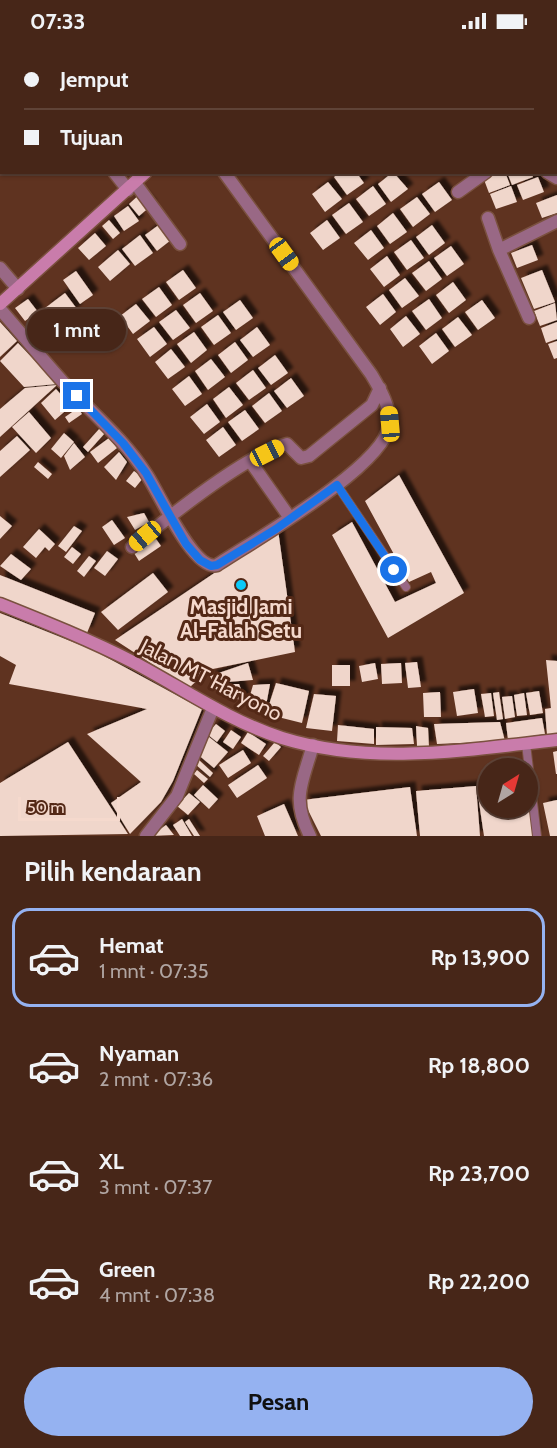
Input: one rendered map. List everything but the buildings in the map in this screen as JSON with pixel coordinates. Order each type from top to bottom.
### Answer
[{"type":"main road","points":[[0,304],[144,174]]},
{"type":"main road","name":"Jalan MT Haryono","points":[[0,604],[132,662],[213,708],[283,738],[362,752],[405,754],[450,753],[557,740]]},
{"type":"street","points":[[116,174],[131,186],[180,244]]},
{"type":"street","points":[[0,309],[64,383],[123,443],[171,514],[186,544],[200,560],[214,567],[337,485],[375,453],[387,436],[390,424],[388,410],[380,388],[225,174]]},
{"type":"street","points":[[458,192],[483,174]]},
{"type":"street","points":[[488,218],[499,250],[529,318]]},
{"type":"street","points":[[499,250],[557,221]]},
{"type":"street","points":[[0,268],[18,289]]},
{"type":"street","points":[[132,547],[171,514],[250,461],[287,444],[301,458],[309,456],[372,405],[380,388]]},
{"type":"street","points":[[250,461],[290,518]]},
{"type":"street","points":[[146,836],[177,796],[213,708]]},
{"type":"street","points":[[310,836],[298,807],[299,793],[313,745]]},
{"type":"lane","points":[[337,485],[406,587]]},
{"type":"lane","points":[[526,744],[537,836]]},
{"type":"place","name":"Masjid Jami Al-Falah Setu","points":[[241,585]]},
{"type":"route","points":[[77,396],[123,443],[146,473],[186,544],[200,560],[207,564],[214,567],[276,529],[337,485],[394,570]]}]
